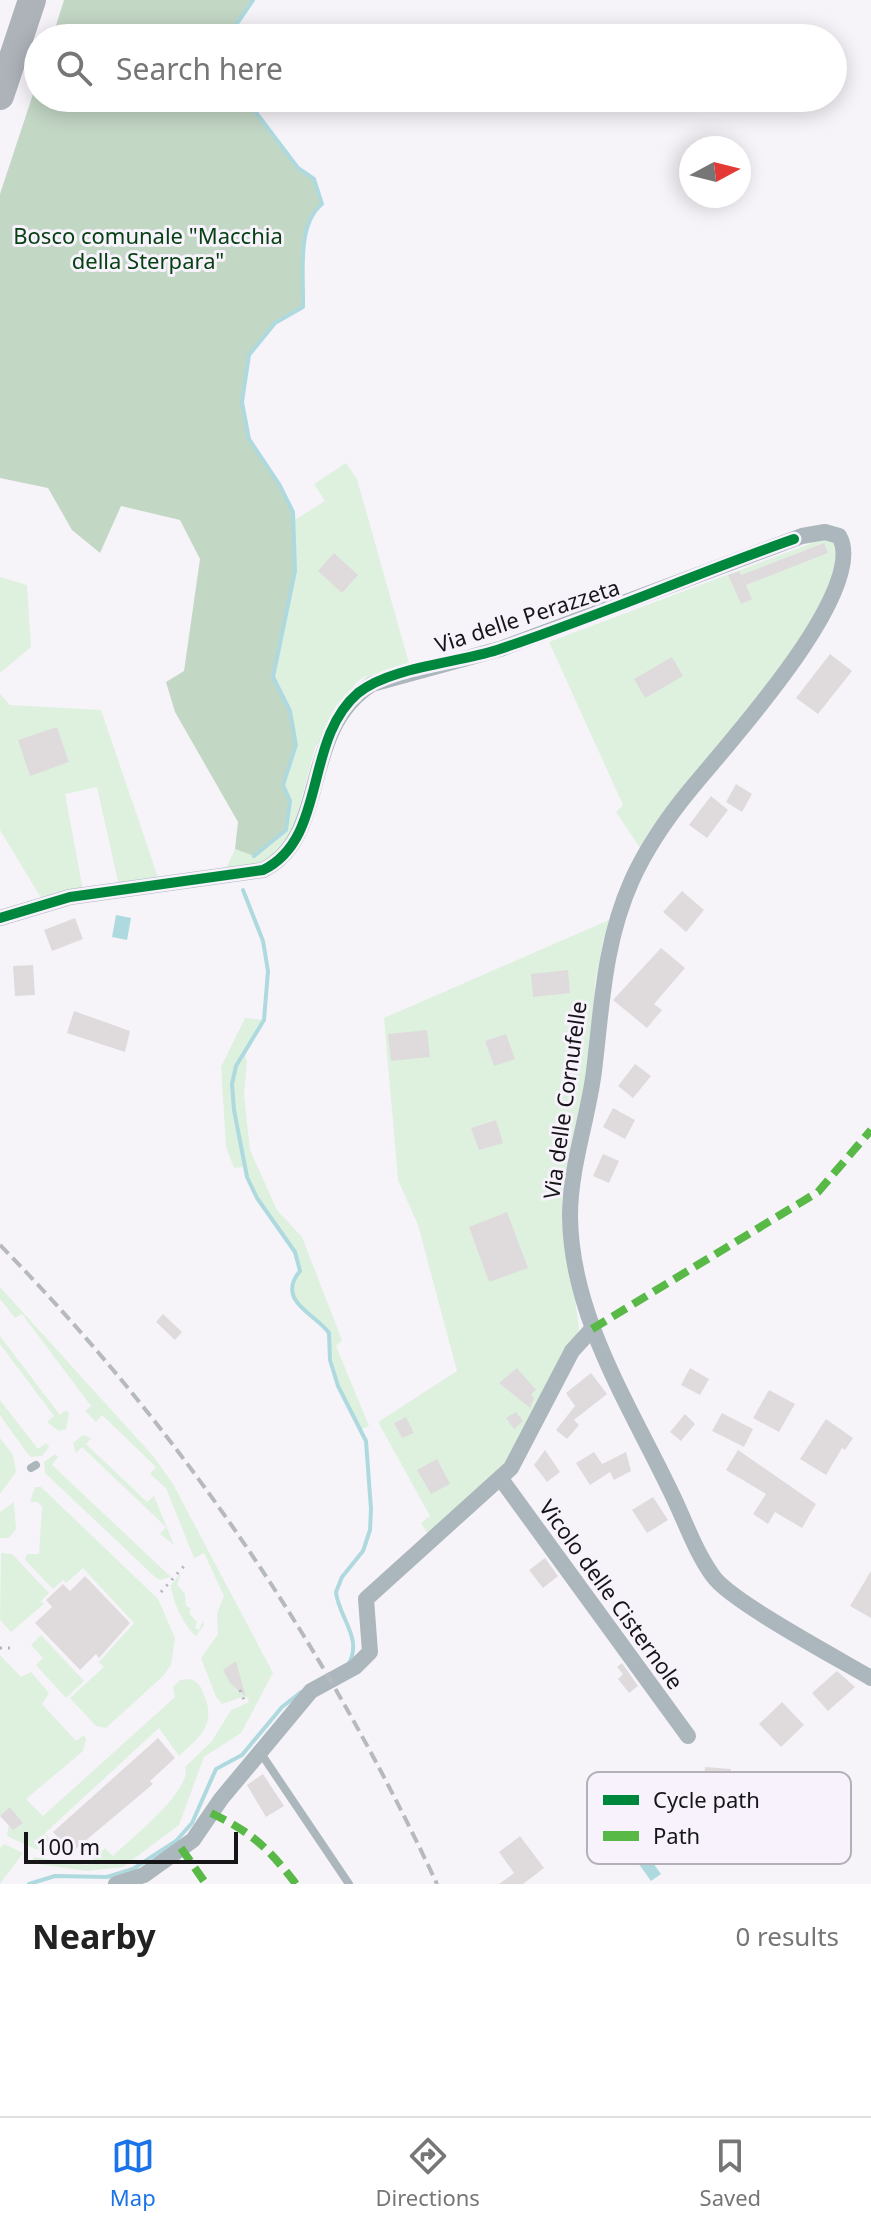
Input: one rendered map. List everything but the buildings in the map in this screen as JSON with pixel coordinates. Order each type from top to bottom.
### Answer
[{"type":"highway","points":[[0,41],[14,0]]},
{"type":"highway","points":[[0,96],[32,0]]},
{"type":"street","name":"Via delle Cornufelle","points":[[794,539],[825,532],[839,536],[849,556],[842,583],[798,666],[658,831],[632,879],[613,931],[601,993],[591,1090],[570,1206],[574,1260],[592,1329],[714,1578],[871,1678]]},
{"type":"street","name":"Via delle Perazzeta","points":[[0,918],[70,897],[263,870],[280,859],[297,836],[327,737],[347,706],[367,687],[389,678],[500,649],[794,539]]},
{"type":"street","points":[[116,1884],[144,1875],[193,1840],[311,1691],[355,1667],[370,1652],[366,1599],[501,1479],[521,1456],[575,1346],[592,1329]]},
{"type":"street","name":"Vicolo delle Cisternole","points":[[501,1479],[688,1736]]},
{"type":"lane","points":[[260,1752],[349,1884]]},
{"type":"path","points":[[161,1592],[185,1565]]},
{"type":"path","points":[[0,1648],[15,1648]]},
{"type":"path","points":[[240,1690],[244,1700]]},
{"type":"green space","points":[[64,0],[253,0],[237,24],[56,24]]},
{"type":"green space","name":"Bosco comunale \"Macchia della Sterpara\"","points":[[27,112],[255,112],[297,168],[314,179],[322,204],[308,225],[305,238],[303,307],[275,324],[249,355],[242,402],[249,439],[279,484],[293,512],[295,571],[273,677],[290,711],[296,745],[283,784],[290,801],[286,830],[254,856],[235,849],[238,822],[175,712],[166,682],[184,671],[200,559],[180,520],[121,506],[100,553],[72,530],[48,488],[0,478],[0,194]]},
{"type":"green space","points":[[346,463],[357,479],[410,667],[364,677],[356,683],[315,748],[291,838],[260,869],[224,873],[235,849],[255,856],[290,801],[283,785],[296,745],[290,711],[273,677],[295,571],[293,521],[325,501],[314,484]]},
{"type":"green space","points":[[820,540],[833,540],[838,545],[833,597],[720,749],[649,831],[640,848],[616,812],[623,805],[549,642]]},
{"type":"green space","points":[[0,577],[27,585],[31,647],[0,673]]},
{"type":"green space","points":[[0,694],[10,705],[101,710],[159,880],[119,886],[97,787],[65,794],[83,890],[41,898],[0,830]]},
{"type":"green space","points":[[611,919],[603,941],[595,983],[594,1034],[562,1199],[579,1329],[571,1351],[515,1459],[430,1537],[421,1523],[430,1516],[378,1422],[457,1371],[418,1225],[398,1180],[384,1018]]},
{"type":"green space","points":[[245,1018],[264,1020],[243,1050],[247,1061],[244,1094],[250,1150],[277,1210],[302,1237],[342,1340],[336,1346],[369,1426],[362,1429],[338,1383],[329,1332],[300,1306],[292,1291],[300,1271],[295,1257],[256,1195],[245,1167],[234,1168],[226,1147],[221,1067]]},
{"type":"green space","points":[[0,1287],[154,1457],[173,1484],[273,1673],[241,1733],[204,1757],[179,1825],[123,1867],[87,1871],[31,1863],[34,1857],[87,1865],[105,1848],[113,1856],[170,1801],[185,1777],[185,1767],[212,1741],[231,1710],[249,1702],[246,1696],[222,1704],[216,1697],[201,1658],[218,1634],[217,1613],[224,1596],[204,1553],[194,1558],[166,1488],[150,1474],[156,1467],[102,1415],[96,1422],[85,1411],[91,1406],[22,1314],[15,1318],[0,1299]]},
{"type":"green space","points":[[0,1336],[60,1415],[66,1410],[69,1413],[66,1429],[59,1431],[47,1422],[54,1416],[0,1344]]},
{"type":"green space","points":[[0,1400],[38,1449],[46,1443],[49,1447],[42,1456],[31,1457],[27,1453],[0,1415]]},
{"type":"green space","points":[[83,1435],[91,1438],[86,1444],[147,1502],[154,1496],[174,1545],[160,1534],[166,1527],[82,1447],[76,1453],[73,1443]]},
{"type":"green space","points":[[0,1438],[13,1455],[16,1472],[0,1494]]},
{"type":"green space","points":[[55,1454],[58,1457],[52,1465],[171,1577],[160,1580],[155,1577],[45,1473],[44,1462]]},
{"type":"green space","points":[[35,1487],[41,1487],[158,1599],[175,1638],[171,1665],[163,1676],[106,1728],[96,1726],[70,1698],[104,1667],[99,1662],[134,1623],[83,1568],[66,1583],[63,1580],[53,1589],[25,1560],[27,1554],[39,1554],[42,1507],[38,1502],[30,1502]]},
{"type":"green space","points":[[14,1502],[16,1529],[9,1538],[0,1538],[0,1512]]},
{"type":"green space","points":[[1,1553],[12,1554],[49,1593],[41,1601],[44,1604],[11,1632],[0,1620]]},
{"type":"green space","points":[[181,1573],[177,1585],[185,1594],[186,1606],[191,1608],[189,1613],[197,1622],[195,1628],[199,1630],[203,1620],[204,1625],[196,1636],[183,1620],[172,1591],[171,1585]]},
{"type":"green space","points":[[41,1635],[84,1681],[66,1698],[36,1665],[43,1658],[31,1645]]},
{"type":"green space","points":[[0,1655],[21,1677],[31,1672],[49,1693],[42,1704],[76,1741],[84,1735],[86,1740],[83,1751],[26,1799],[43,1816],[175,1697],[173,1687],[180,1680],[191,1679],[201,1687],[208,1709],[206,1725],[198,1738],[179,1756],[159,1728],[45,1833],[61,1852],[35,1849],[7,1836],[9,1824],[13,1830],[22,1823],[11,1808],[0,1816]]},
{"type":"green space","points":[[4,1844],[23,1853],[0,1884],[0,1848]]},
{"type":"water","points":[[116,915],[131,918],[127,940],[112,937]]},
{"type":"water","points":[[639,1864],[654,1864],[661,1874],[651,1881]]},
{"type":"waterway","points":[[237,24],[253,0]]},
{"type":"waterway","points":[[254,856],[286,830],[290,801],[283,785],[296,745],[290,711],[273,677],[295,571],[293,512],[279,484],[249,439],[242,402],[249,355],[275,323],[303,307],[305,238],[314,213],[322,204],[314,179],[298,168],[256,112]]},
{"type":"waterway","points":[[243,890],[263,941],[268,971],[264,1020],[236,1066],[232,1084],[247,1177],[257,1198],[295,1252],[300,1271],[292,1291],[295,1299],[329,1333],[330,1360],[338,1386],[366,1441],[370,1530],[363,1551],[342,1577],[336,1592],[352,1636],[353,1654],[349,1663]]},
{"type":"waterway","points":[[29,1884],[55,1876],[107,1877],[133,1869],[176,1841],[192,1823],[216,1769],[242,1755],[282,1707],[301,1692]]},
{"type":"railway","points":[[0,1245],[130,1391],[190,1467],[246,1546],[348,1711],[437,1884]]},
{"type":"marked path","points":[[592,1329],[818,1192],[871,1130]]},
{"type":"marked path","points":[[211,1813],[259,1842],[296,1884]]},
{"type":"marked path","points":[[181,1848],[206,1884]]},
{"type":"cycle path","points":[[0,918],[70,897],[263,870],[283,855],[298,835],[329,736],[341,713],[358,693],[372,684],[405,671],[497,650],[794,539]]}]
